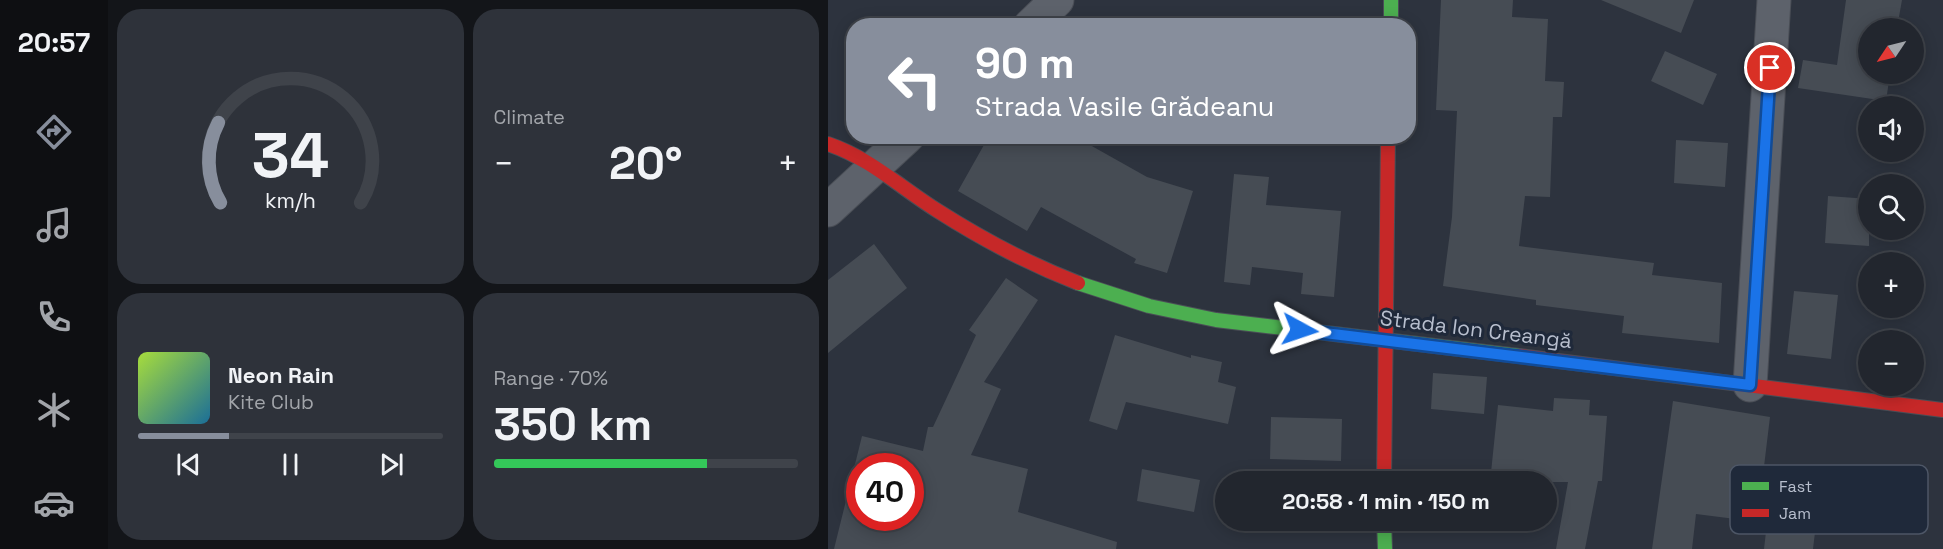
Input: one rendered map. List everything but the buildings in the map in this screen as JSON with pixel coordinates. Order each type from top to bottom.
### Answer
[{"type":"street","points":[[1039,18],[1058,0]]},
{"type":"street","points":[[1391,0],[1391,18]]},
{"type":"street","points":[[1750,385],[1774,0]]},
{"type":"street","name":"Strada Ion Creangă","points":[[828,144],[875,167],[935,210],[987,241],[1090,288],[1150,306],[1259,326],[1384,339],[1943,410]]},
{"type":"street","points":[[828,210],[899,144]]},
{"type":"street","points":[[1384,471],[1388,144]]},
{"type":"street","points":[[1384,531],[1385,549]]},
{"type":"traffic: fast","points":[[1391,0],[1391,18]]},
{"type":"traffic: fast","points":[[1078,283],[1149,306],[1216,320],[1519,356]]},
{"type":"traffic: fast","points":[[1384,531],[1385,549]]},
{"type":"traffic: jam","points":[[828,144],[872,165],[938,211],[989,241],[1078,283]]},
{"type":"traffic: jam","points":[[1384,471],[1388,144]]},
{"type":"traffic: jam","points":[[1519,356],[1943,410]]},
{"type":"route","points":[[1300,330],[1750,385],[1770,68]]}]
